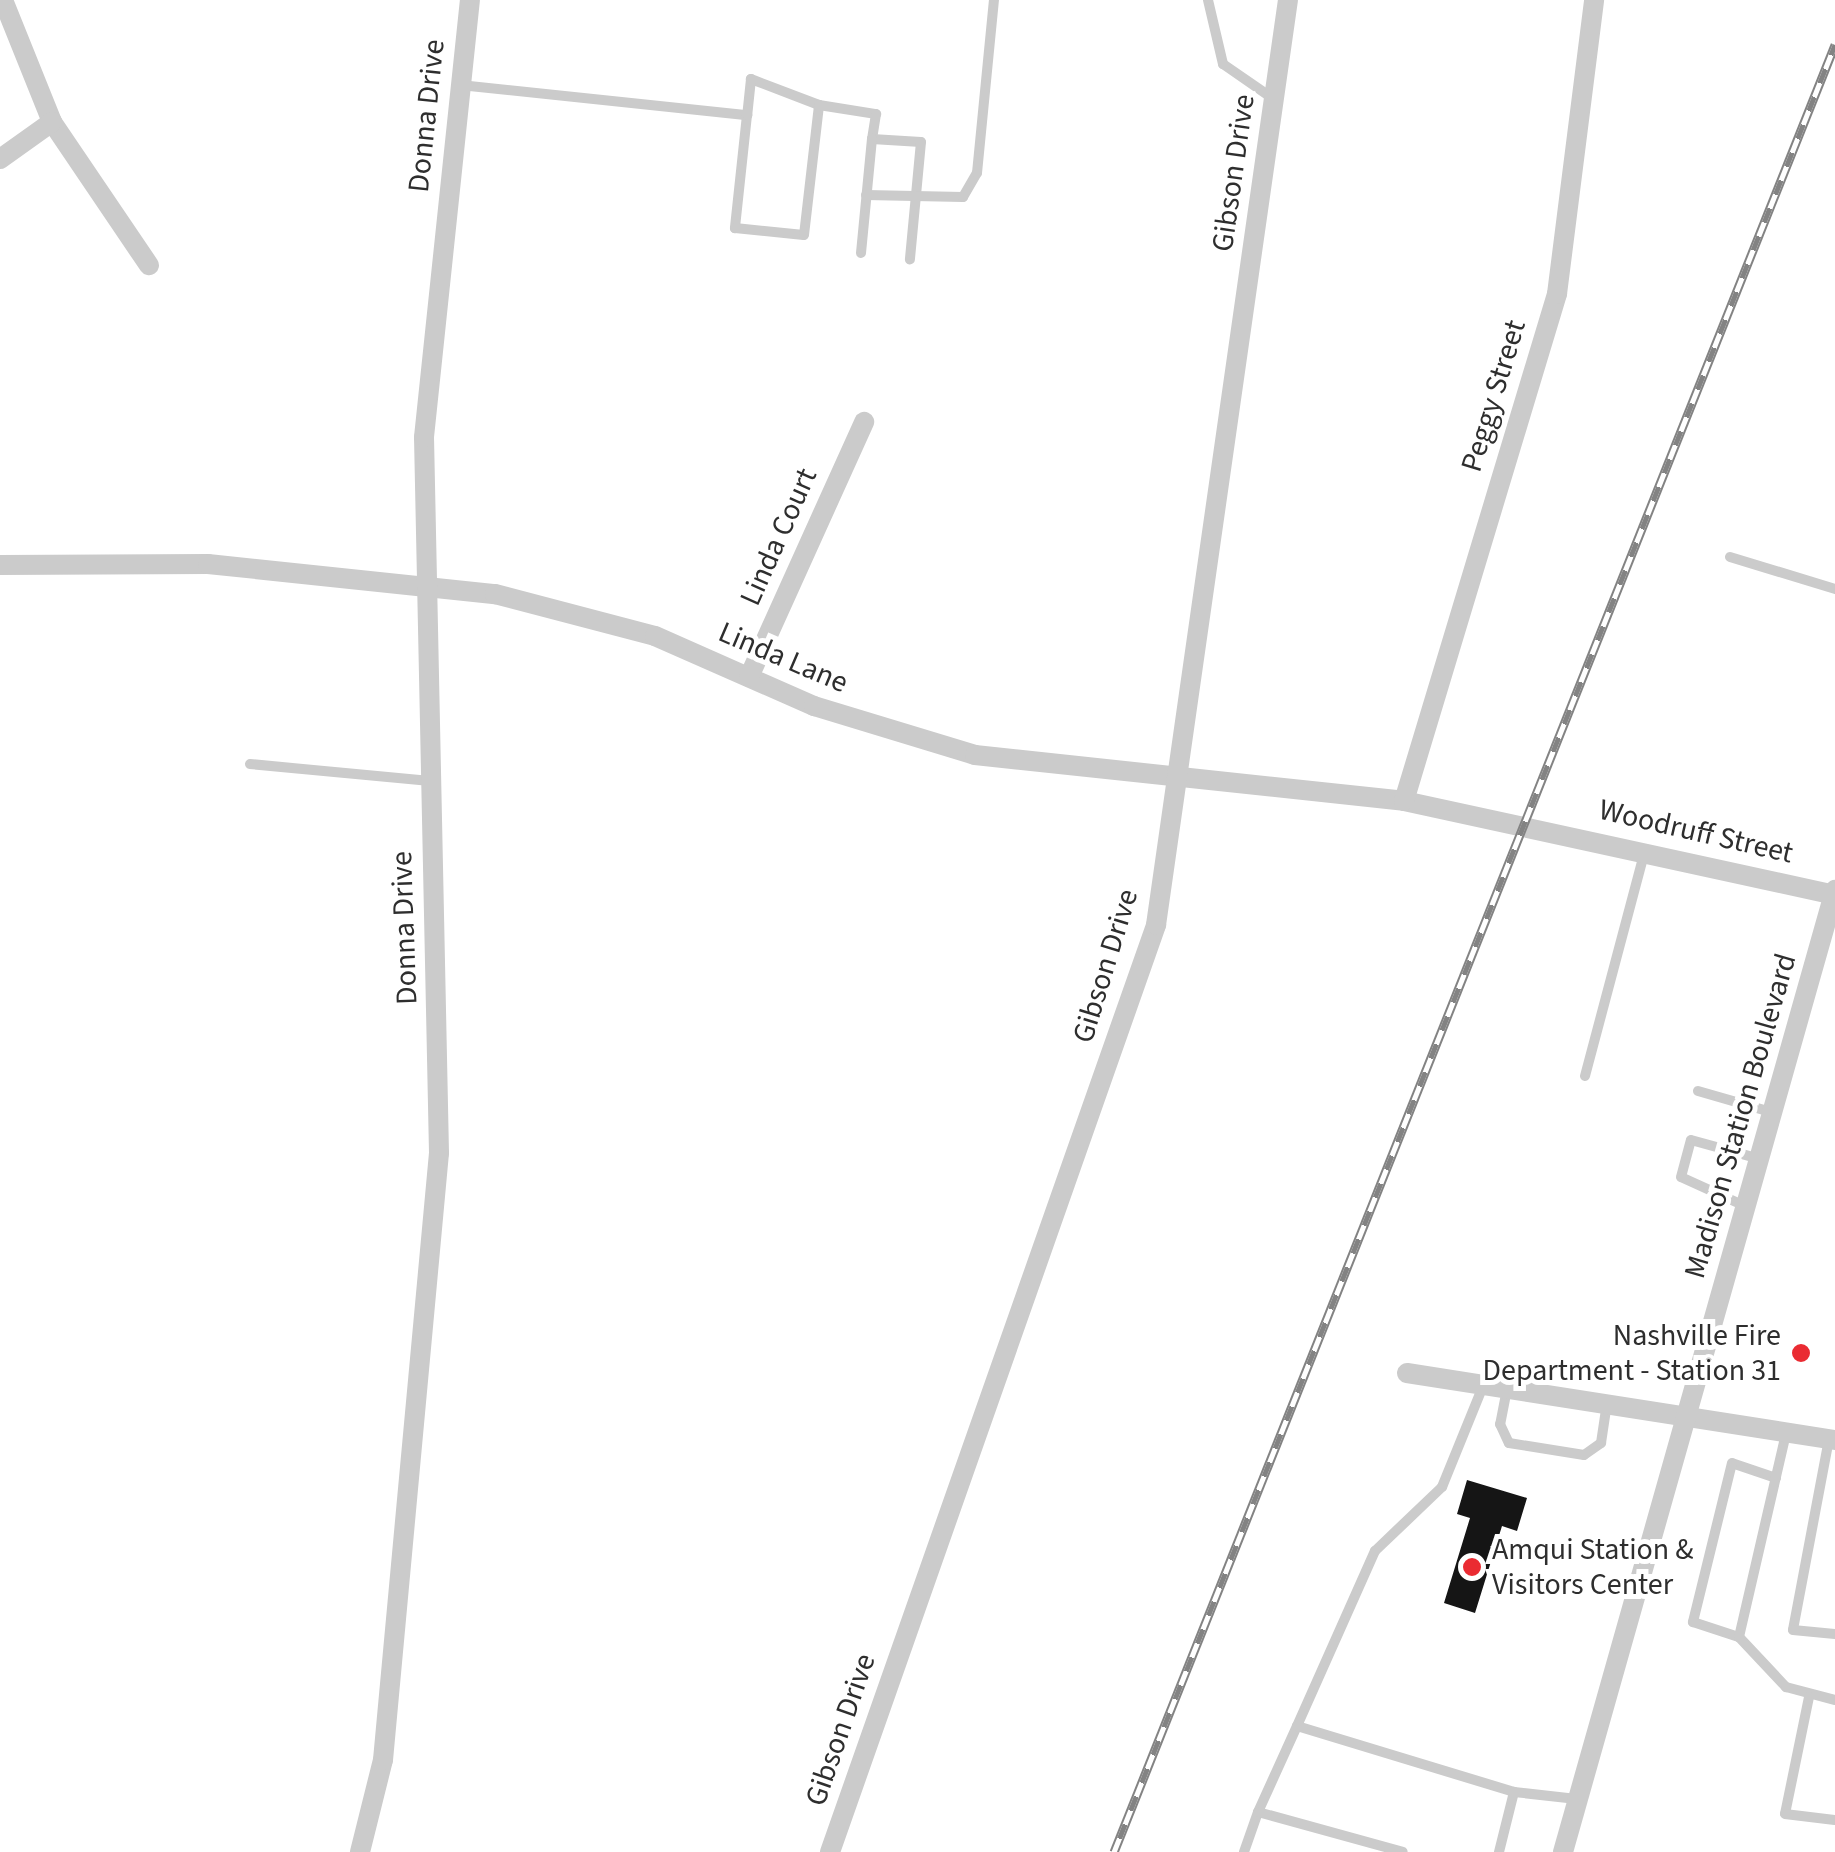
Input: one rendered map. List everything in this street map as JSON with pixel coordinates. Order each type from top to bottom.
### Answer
[{"type":"street","points":[[3,0],[52,122],[149,264]]},
{"type":"street","name":"Donna Drive","points":[[360,1852],[383,1760],[439,1153],[424,585],[429,366],[470,0]]},
{"type":"street","name":"Gibson Drive","points":[[830,1852],[1156,925],[1181,779],[1288,0]]},
{"type":"street","name":"Peggy Street","points":[[1404,800],[1557,294],[1594,0]]},
{"type":"street","points":[[0,159],[52,122]]},
{"type":"street","name":"Linda Court","points":[[749,677],[864,422]]},
{"type":"street","name":"Linda Lane","points":[[0,564],[208,564],[424,585],[576,610],[749,677],[975,755],[1404,800],[1542,830]]},
{"type":"street","name":"Woodruff Street","points":[[1542,830],[1835,894]]},
{"type":"street","name":"Madison Station Boulevard","points":[[1563,1852],[1835,894]]},
{"type":"street","points":[[1407,1373],[1832,1440]]},
{"type":"lane","points":[[866,195],[916,200],[963,197],[977,173],[994,0]]},
{"type":"lane","points":[[1208,0],[1223,64],[1275,100]]},
{"type":"lane","points":[[819,105],[804,235],[735,228],[751,79],[819,105],[876,114],[860,253]]},
{"type":"lane","points":[[459,85],[748,115]]},
{"type":"lane","points":[[872,138],[921,142],[910,259]]},
{"type":"lane","points":[[1730,557],[1835,589]]},
{"type":"lane","points":[[250,764],[430,781]]},
{"type":"lane","points":[[1585,1076],[1645,850]]},
{"type":"lane","points":[[1698,1091],[1774,1113]]},
{"type":"lane","points":[[1748,1208],[1681,1177],[1691,1140],[1761,1159]]},
{"type":"lane","points":[[1244,1852],[1258,1812],[1375,1551],[1442,1486],[1483,1385]]},
{"type":"lane","points":[[1506,1389],[1500,1424],[1509,1443],[1584,1455],[1601,1443],[1608,1404]]},
{"type":"lane","points":[[1739,1636],[1786,1433]]},
{"type":"lane","points":[[1832,1440],[1792,1630],[1835,1634]]},
{"type":"lane","points":[[1776,1478],[1732,1463],[1693,1622],[1739,1636],[1769,1674],[1809,1696],[1835,1700]]},
{"type":"lane","points":[[1809,1696],[1785,1814],[1835,1820]]},
{"type":"lane","points":[[1297,1726],[1514,1792],[1576,1800]]},
{"type":"lane","points":[[1499,1852],[1514,1792]]},
{"type":"lane","points":[[1258,1812],[1403,1852]]},
{"type":"lane","points":[[1349,1852],[1353,1838]]},
{"type":"building","name":"Amqui Station & Visitors Center","points":[[1467,1480],[1527,1498],[1517,1531],[1502,1526],[1475,1613],[1444,1603],[1470,1518],[1457,1514]]},
{"type":"railway","points":[[1114,1852],[1835,45]]},
{"type":"place","name":"Nashville Fire Department - Station 31","points":[[1801,1353]]},
{"type":"place","name":"Amqui Station & Visitors Center","points":[[1472,1567]]}]
